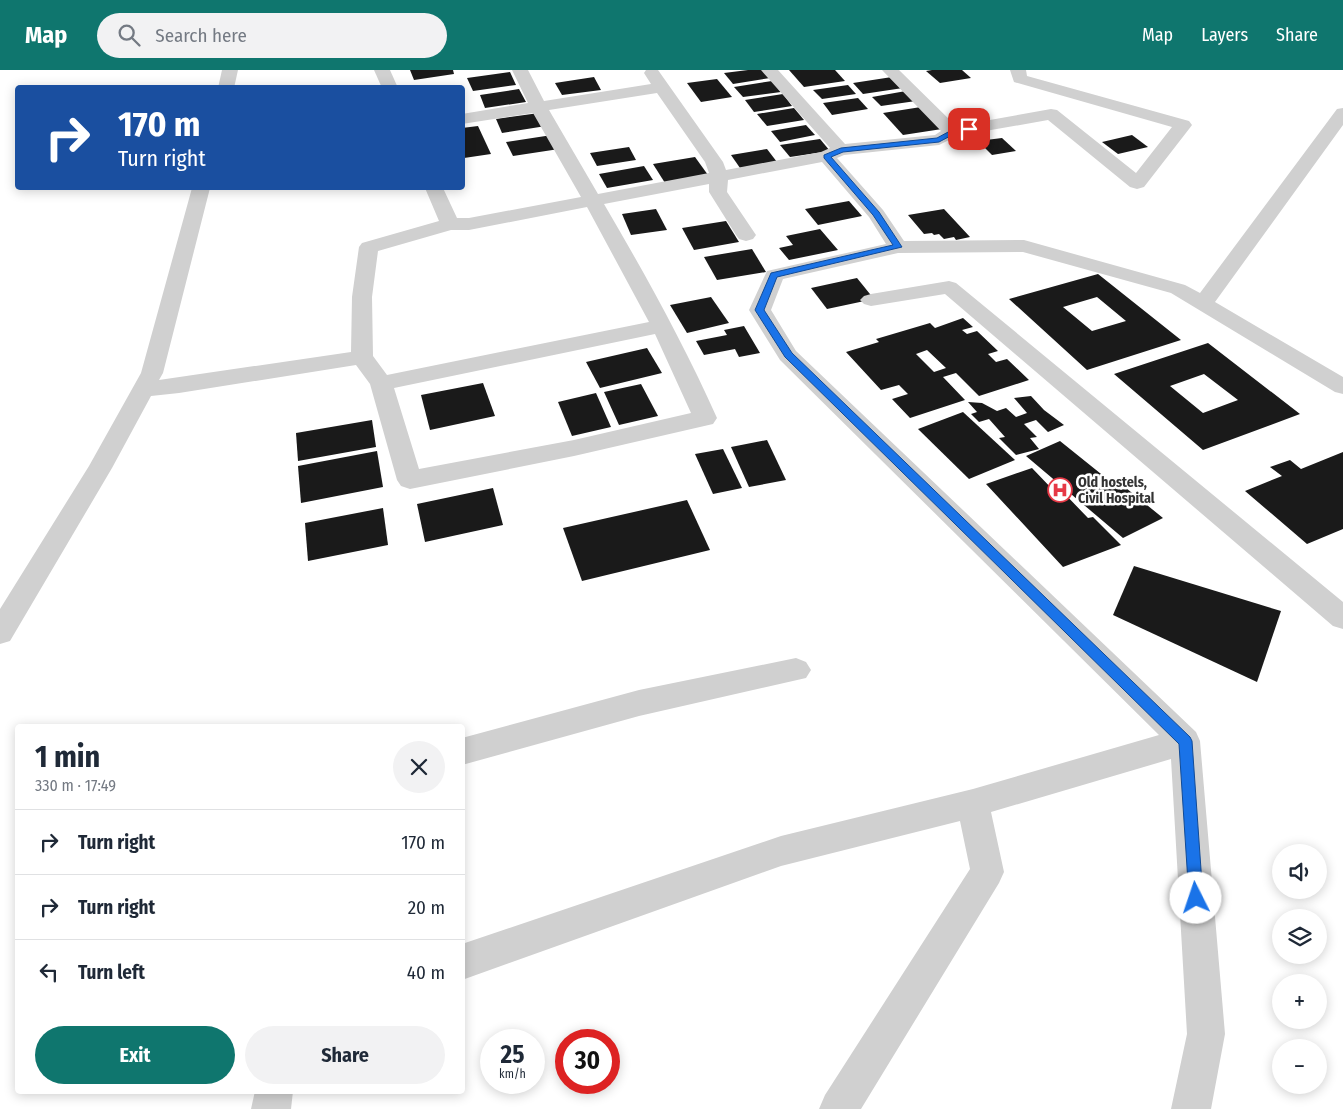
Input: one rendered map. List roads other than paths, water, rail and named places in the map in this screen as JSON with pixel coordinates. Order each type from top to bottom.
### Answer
[{"type":"street","points":[[227,85],[230,70]]},
{"type":"street","points":[[382,70],[389,85]]},
{"type":"street","points":[[520,70],[537,106],[593,200],[684,368],[705,418],[574,448],[410,480],[380,383],[362,357],[362,297],[369,247],[450,224],[469,224],[593,200],[719,176],[834,153],[939,140],[952,132],[1051,114],[1137,183],[1183,125],[1020,79],[1018,70]]},
{"type":"street","points":[[650,70],[714,162],[719,176],[718,192],[746,235]]},
{"type":"street","points":[[769,70],[834,153],[898,247]]},
{"type":"street","points":[[890,70],[952,132]]},
{"type":"street","points":[[465,118],[662,87]]},
{"type":"street","points":[[1203,304],[1343,113]]},
{"type":"street","points":[[0,633],[100,468],[152,373],[200,190]]},
{"type":"street","points":[[435,190],[450,224]]},
{"type":"street","points":[[1192,1109],[1206,1034],[1185,741],[788,355],[760,310],[774,275],[898,247],[1024,246],[1178,288],[1343,387]]},
{"type":"street","points":[[871,300],[949,287],[1343,618]]},
{"type":"street","points":[[380,383],[661,326]]},
{"type":"street","points":[[143,389],[179,386],[362,357]]},
{"type":"street","points":[[465,751],[639,703],[796,670]]},
{"type":"street","points":[[465,961],[781,851],[973,802],[1185,741]]},
{"type":"street","points":[[839,1109],[987,872],[973,802]]},
{"type":"street","points":[[270,1109],[273,1094]]},
{"type":"place","name":"Old hostels, Civil Hospital","points":[[1060,490]]}]
